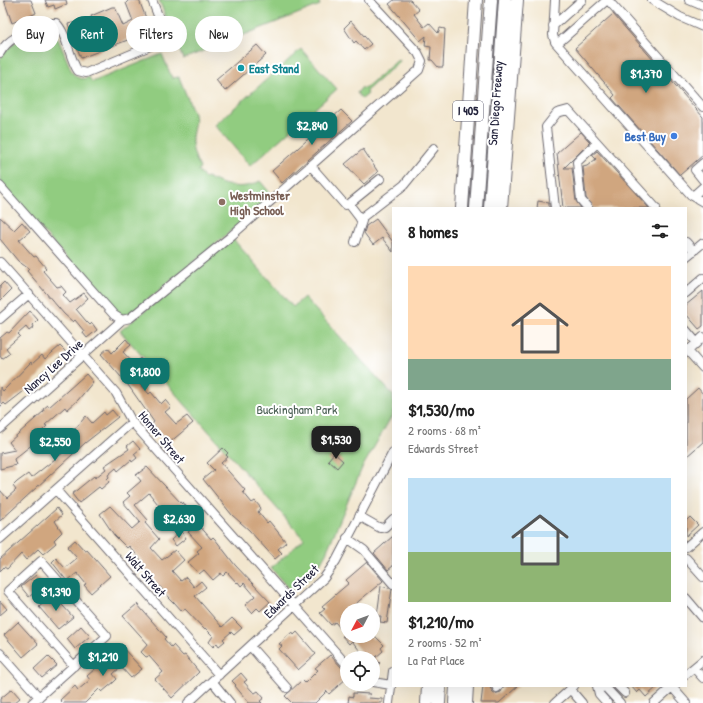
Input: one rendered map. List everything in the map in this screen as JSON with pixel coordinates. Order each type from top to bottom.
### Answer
[{"type":"highway","name":"San Diego Freeway","points":[[462,207],[476,0]]},
{"type":"highway","points":[[476,207],[491,0]]},
{"type":"highway","points":[[490,207],[508,35],[505,0]]},
{"type":"highway","name":"San Diego Freeway","points":[[501,207],[508,35],[517,0]]},
{"type":"highway","points":[[427,703],[428,687]]},
{"type":"highway","points":[[439,703],[440,687]]},
{"type":"highway","points":[[455,703],[456,687]]},
{"type":"highway","points":[[466,703],[467,687]]},
{"type":"street","points":[[0,53],[6,43],[12,39],[52,23],[56,23],[62,34],[74,66],[78,71],[86,73],[167,39],[152,0]]},
{"type":"street","name":"Nancy Lee Drive","points":[[0,429],[122,320],[130,318],[145,307],[311,166],[416,74],[422,61],[418,53],[369,0]]},
{"type":"street","points":[[555,0],[553,39],[693,196],[703,202]]},
{"type":"street","points":[[553,26],[582,0]]},
{"type":"street","points":[[557,44],[608,0],[703,107]]},
{"type":"street","points":[[652,0],[680,17],[703,27]]},
{"type":"street","points":[[689,0],[703,6]]},
{"type":"street","points":[[556,207],[546,127],[556,113],[568,110],[655,207]]},
{"type":"street","points":[[587,207],[581,200],[577,162],[597,143]]},
{"type":"street","points":[[360,219],[404,185],[434,148]]},
{"type":"street","points":[[703,163],[695,170],[703,180]]},
{"type":"street","points":[[311,166],[345,205],[349,204],[380,179]]},
{"type":"street","points":[[0,186],[114,315],[122,320]]},
{"type":"street","points":[[693,196],[703,187]]},
{"type":"street","points":[[349,204],[362,221],[355,242]]},
{"type":"street","points":[[687,243],[694,251]]},
{"type":"street","points":[[687,256],[703,243]]},
{"type":"street","name":"Homer Street","points":[[0,262],[84,355],[116,393],[132,422],[340,657]]},
{"type":"street","points":[[687,292],[703,278]]},
{"type":"street","points":[[0,319],[29,294]]},
{"type":"street","points":[[687,331],[700,340],[687,350],[703,368]]},
{"type":"street","points":[[0,539],[132,422]]},
{"type":"street","name":"Edwards Street","points":[[188,703],[295,606],[330,570],[392,454]]},
{"type":"street","name":"Walt Street","points":[[56,490],[219,675]]},
{"type":"street","points":[[359,516],[380,528],[385,527],[392,521]]},
{"type":"street","points":[[687,546],[703,532]]},
{"type":"street","points":[[347,538],[364,550],[392,583]]},
{"type":"street","points":[[687,559],[703,577]]},
{"type":"street","points":[[32,703],[74,666],[107,636],[40,561],[8,591],[74,666]]},
{"type":"street","points":[[687,599],[703,618]]},
{"type":"street","points":[[250,646],[287,688]]},
{"type":"street","points":[[0,653],[39,697]]},
{"type":"street","points":[[687,673],[703,660]]},
{"type":"street","points":[[694,668],[703,678]]},
{"type":"street","points":[[388,703],[392,678]]},
{"type":"street","points":[[212,681],[230,703]]},
{"type":"street","points":[[380,683],[391,685]]},
{"type":"street","points":[[607,703],[599,694],[597,687],[606,688],[616,702]]},
{"type":"street","points":[[619,687],[625,694]]},
{"type":"street","points":[[654,703],[672,687],[686,703]]},
{"type":"street","points":[[555,703],[572,688],[582,703]]},
{"type":"green space","points":[[159,0],[318,0],[320,5],[243,35],[243,16],[195,16],[195,52],[201,52],[183,59],[180,52],[187,52],[187,16],[166,16]]},
{"type":"green space","points":[[59,41],[72,72],[80,78],[89,77],[92,82],[162,54],[172,78],[179,77],[194,114],[195,123],[192,145],[200,168],[198,170],[204,178],[207,177],[226,185],[240,187],[260,181],[271,194],[271,198],[133,312],[125,315],[114,312],[0,183],[0,59],[12,45],[12,52],[59,52]]},
{"type":"green space","points":[[301,49],[337,89],[250,166],[215,125]]},
{"type":"green space","points":[[399,59],[400,61],[366,91],[368,94],[362,99],[357,93],[362,87],[364,89]]},
{"type":"green space","name":"Buckingham Park","points":[[233,239],[293,307],[304,297],[392,394],[392,416],[362,468],[326,553],[314,574],[298,588],[288,588],[271,568],[304,539],[120,331]]},
{"type":"building","points":[[4,0],[31,0],[36,13],[30,16],[12,16],[12,23]]},
{"type":"building","points":[[45,0],[66,0],[67,4],[55,9],[54,5],[48,7]]},
{"type":"building","points":[[129,0],[139,0],[145,16],[131,16],[126,3]]},
{"type":"building","points":[[394,0],[410,0],[419,10],[414,14],[424,27],[429,23],[438,33],[440,28],[445,29],[443,67],[438,67],[432,60],[430,60],[431,47],[425,46],[426,36],[420,41],[389,4]]},
{"type":"building","points":[[115,7],[123,26],[126,24],[126,41],[118,44],[118,16],[91,16]]},
{"type":"building","name":"Best Buy","points":[[613,14],[703,117],[703,155],[680,175],[612,98],[615,95],[575,48]]},
{"type":"building","points":[[351,21],[371,44],[364,50],[356,41],[354,43],[344,28]]},
{"type":"building","name":"East Stand","points":[[257,45],[266,55],[225,91],[216,80]]},
{"type":"building","points":[[79,52],[97,52],[81,58]]},
{"type":"building","points":[[341,110],[352,121],[282,183],[272,171]]},
{"type":"building","points":[[581,132],[590,142],[564,168],[572,168],[576,201],[580,207],[563,207],[557,153]]},
{"type":"building","points":[[363,149],[378,172],[364,184],[345,164]]},
{"type":"building","points":[[597,151],[648,207],[592,207],[586,198],[583,167],[587,166],[596,159],[592,155]]},
{"type":"building","points":[[538,201],[549,203],[549,207],[537,207]]},
{"type":"building","points":[[0,217],[14,230],[22,222],[30,231],[19,240],[46,268],[43,271],[57,287],[61,286],[66,292],[63,295],[70,303],[84,293],[88,298],[76,309],[90,325],[92,323],[97,330],[87,338],[83,333],[84,331],[75,320],[73,322],[64,314],[27,271],[29,269],[18,261],[0,239]]},
{"type":"building","points":[[376,219],[392,241],[392,251],[382,238],[373,245],[364,233],[366,226]]},
{"type":"building","points":[[4,282],[11,290],[0,301],[0,286]]},
{"type":"building","points":[[703,291],[703,326],[699,329],[687,315],[687,304]]},
{"type":"building","points":[[30,311],[38,320],[33,325],[34,327],[29,331],[26,327],[18,334],[20,336],[6,348],[10,353],[2,359],[0,356],[0,338],[7,332],[9,333]]},
{"type":"building","points":[[126,339],[131,345],[123,352],[134,364],[140,358],[155,372],[140,383],[142,386],[149,394],[151,392],[161,404],[165,400],[171,407],[165,412],[176,424],[187,416],[193,423],[169,443],[152,424],[154,422],[128,385],[101,354],[108,348],[112,353]]},
{"type":"building","points":[[60,346],[66,352],[41,373],[28,388],[6,405],[4,403],[0,407],[0,387],[3,391],[31,362],[32,364],[42,355],[45,359]]},
{"type":"building","points":[[86,374],[93,382],[78,400],[67,410],[65,407],[45,425],[47,426],[41,432],[44,435],[14,459],[16,465],[0,469],[0,453],[15,450],[9,442],[44,411],[43,409],[48,405],[49,407]]},
{"type":"building","points":[[698,388],[703,394],[703,442],[687,456],[687,398]]},
{"type":"building","points":[[112,410],[118,417],[85,443],[0,521],[0,490],[7,498],[16,490],[13,486],[17,482],[28,474],[31,478],[69,448],[66,444],[78,433],[75,429],[86,416],[92,423],[104,412],[106,415]]},
{"type":"building","points":[[133,441],[140,449],[134,454],[137,458],[132,462],[131,460],[118,471],[116,468],[108,475],[109,477],[107,479],[109,482],[101,489],[99,487],[79,503],[72,494],[94,476],[95,478],[106,469],[104,466],[129,449],[127,446]]},
{"type":"building","points":[[223,448],[228,453],[226,455],[228,457],[221,463],[245,490],[243,492],[252,503],[255,501],[261,508],[258,512],[267,523],[269,521],[286,542],[278,549],[282,553],[275,559],[249,530],[232,515],[203,479],[214,470],[207,463]]},
{"type":"building","points":[[334,453],[343,461],[337,468],[328,460]]},
{"type":"building","points":[[147,467],[182,504],[183,502],[191,514],[181,523],[178,520],[174,524],[149,493],[135,505],[148,520],[145,523],[159,539],[151,548],[162,560],[175,550],[184,560],[172,571],[181,581],[186,577],[194,587],[201,581],[206,587],[195,596],[222,627],[232,618],[242,628],[234,635],[231,632],[223,639],[225,641],[219,646],[217,643],[213,647],[209,642],[213,636],[205,628],[204,629],[185,609],[182,611],[169,599],[170,598],[139,563],[142,561],[129,546],[127,548],[114,535],[100,514],[110,506],[132,529],[140,522],[123,502],[130,496],[127,493],[141,481],[136,475]]},
{"type":"building","points":[[57,508],[62,515],[55,521],[62,532],[54,540],[56,543],[43,554],[38,549],[26,560],[21,554],[7,569],[4,567],[0,571],[0,559]]},
{"type":"building","points":[[690,517],[698,525],[687,535],[687,520]]},
{"type":"building","points":[[198,524],[211,539],[213,537],[215,539],[235,565],[270,602],[260,611],[257,608],[252,613],[245,605],[255,596],[244,583],[241,586],[227,572],[223,576],[221,573],[213,580],[204,570],[199,574],[188,562],[199,553],[197,551],[202,547],[188,532]]},
{"type":"building","points":[[181,531],[186,538],[176,546],[171,540]]},
{"type":"building","points":[[392,537],[392,567],[388,570],[374,553]]},
{"type":"building","points":[[75,540],[85,551],[87,550],[110,576],[91,593],[77,573],[67,581],[52,562],[56,558],[65,568],[77,558],[67,547]]},
{"type":"building","points":[[367,562],[383,581],[357,603],[340,603],[340,628],[335,622],[331,625],[320,613],[325,609],[322,606],[349,583],[346,580]]},
{"type":"building","points":[[36,575],[44,584],[29,597],[21,587]]},
{"type":"building","points":[[381,586],[392,589],[387,623],[380,622],[381,616],[380,603],[379,603]]},
{"type":"building","points":[[53,595],[73,617],[58,629],[39,607]]},
{"type":"building","points":[[0,601],[7,609],[0,615]]},
{"type":"building","points":[[137,604],[166,637],[164,639],[171,647],[173,645],[183,656],[185,655],[199,672],[172,698],[155,679],[163,672],[149,656],[146,657],[141,652],[148,644],[123,616]]},
{"type":"building","points":[[18,622],[38,644],[23,657],[4,635]]},
{"type":"building","points":[[81,626],[90,636],[75,649],[67,639]]},
{"type":"building","points":[[292,632],[294,635],[297,632],[316,654],[298,670],[279,649],[282,646],[279,644]]},
{"type":"building","points":[[380,641],[384,645],[381,648],[383,651],[380,654],[380,651],[360,651],[354,643],[380,643]]},
{"type":"building","points":[[121,646],[142,669],[131,678],[121,667],[113,674],[117,679],[114,682],[102,692],[99,689],[85,703],[63,703],[60,700],[75,686],[78,690],[90,680],[87,676]]},
{"type":"building","points":[[330,655],[340,666],[340,684],[329,694],[327,691],[315,703],[292,703],[285,696],[302,680],[305,683],[318,670],[315,668]]},
{"type":"building","points":[[48,656],[57,665],[42,678],[34,669]]},
{"type":"building","points":[[241,673],[247,680],[244,682],[252,691],[255,693],[258,691],[264,698],[260,701],[262,703],[249,703],[235,686],[236,685],[232,681]]},
{"type":"building","points":[[483,687],[490,687],[494,694],[501,692],[504,687],[517,687],[499,703],[481,703]]},
{"type":"building","points":[[632,687],[657,687],[646,697],[640,690],[637,693]]},
{"type":"building","points":[[12,689],[20,698],[14,703],[0,703],[0,699]]},
{"type":"building","points":[[353,693],[370,694],[369,698],[382,699],[382,703],[348,703],[349,696],[353,697]]},
{"type":"place","name":"East Stand","points":[[241,68]]},
{"type":"place","name":"Best Buy","points":[[674,136]]},
{"type":"place","name":"Westminster High School","points":[[222,202]]}]
